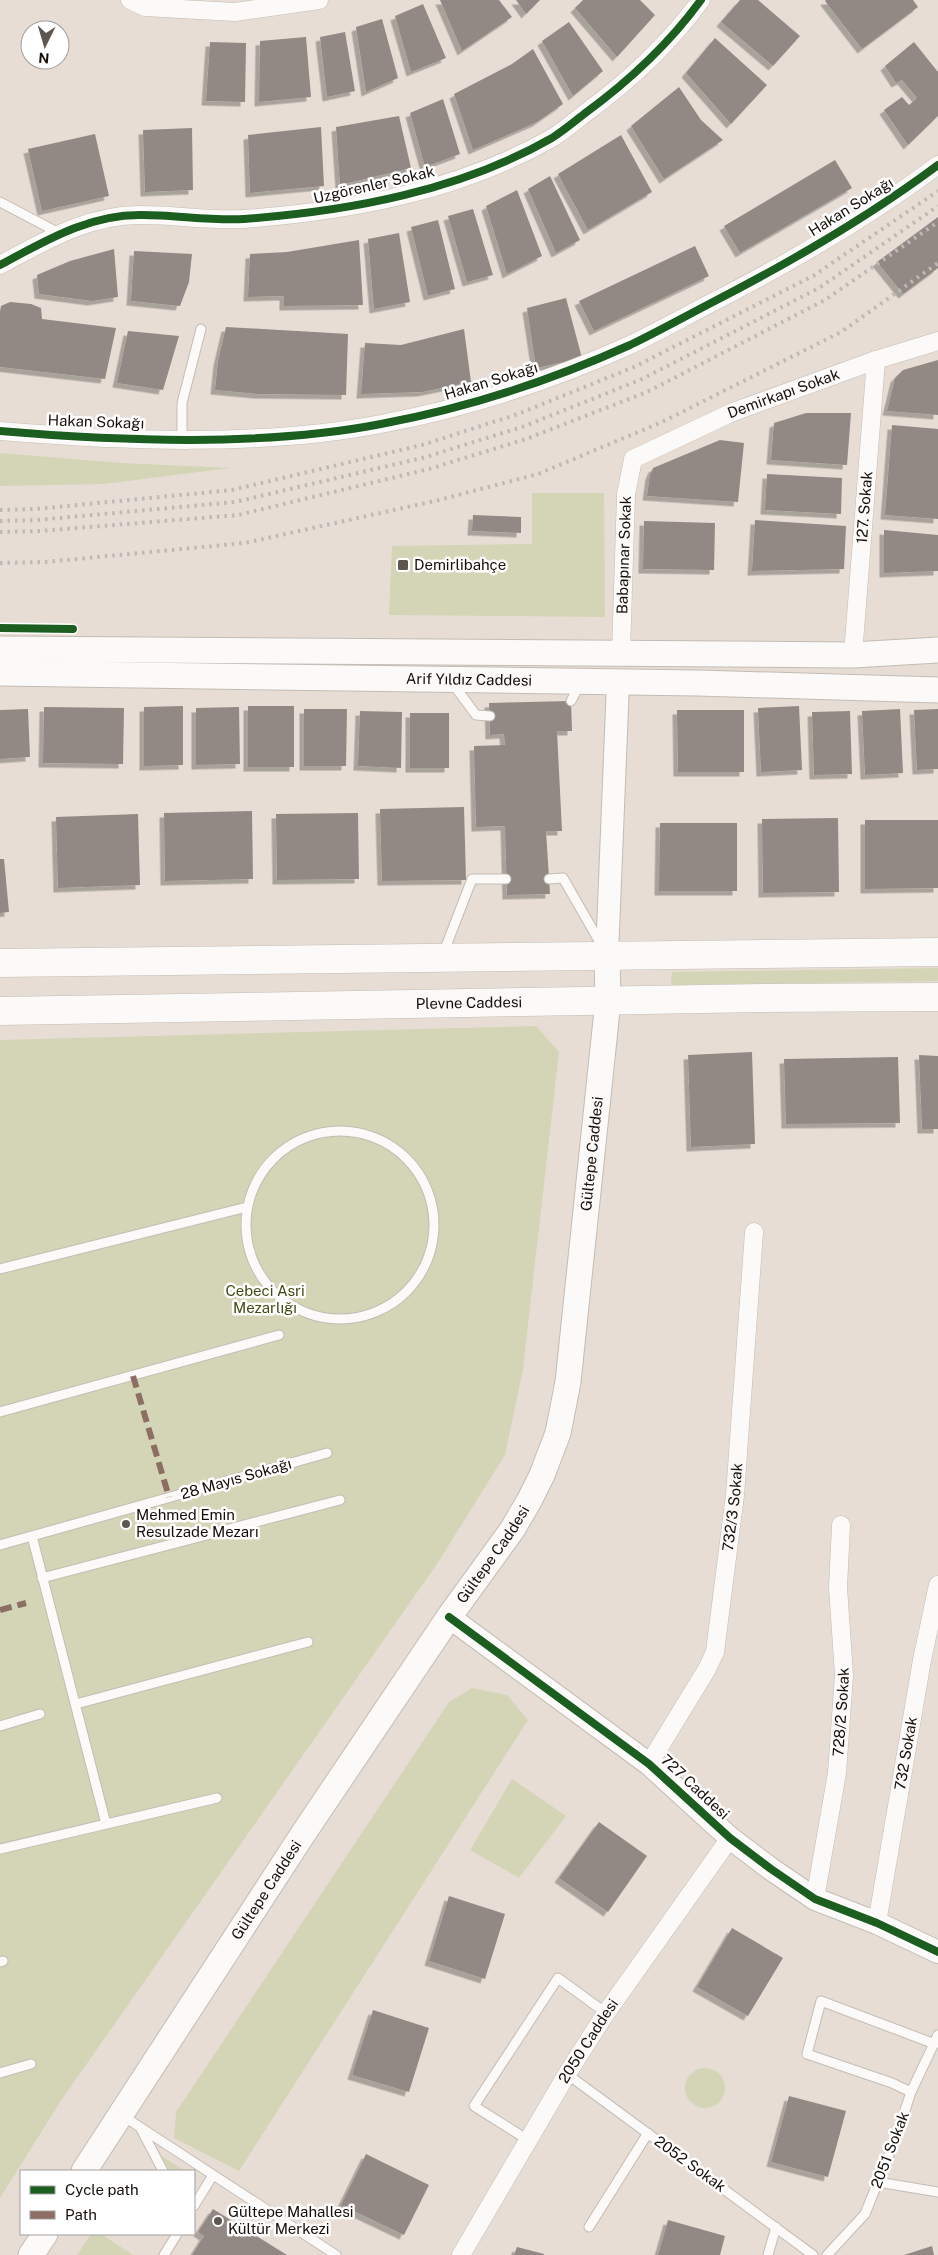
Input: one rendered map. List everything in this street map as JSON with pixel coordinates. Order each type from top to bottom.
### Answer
[{"type":"main road","name":"Arif Yıldız Caddesi","points":[[0,649],[853,655],[938,650]]},
{"type":"main road","name":"Arif Yıldız Caddesi","points":[[0,673],[451,681],[576,691],[618,683],[938,690]]},
{"type":"main road","points":[[0,963],[442,956],[938,952]]},
{"type":"main road","name":"Gültepe Caddesi","points":[[85,2170],[131,2121],[298,1843],[449,1616],[512,1530],[529,1502],[558,1433],[568,1382],[608,1001],[607,955]]},
{"type":"main road","name":"Plevne Caddesi","points":[[0,1011],[938,997]]},
{"type":"main road","points":[[31,2255],[44,2235]]},
{"type":"street","points":[[130,0],[145,7],[235,12],[319,0]]},
{"type":"street","name":"Uzgörenler Sokak","points":[[0,265],[59,233],[102,219],[140,215],[241,219],[309,214],[400,196],[477,173],[553,137],[616,90],[680,29],[701,0]]},
{"type":"street","name":"Hakan Sokağı","points":[[0,431],[182,439],[286,436],[379,424],[462,406],[541,380],[630,344],[777,269],[908,187],[938,165]]},
{"type":"street","name":"Demirkapı Sokak","points":[[633,459],[733,412],[876,360],[938,341]]},
{"type":"street","name":"127. Sokak","points":[[853,655],[876,360]]},
{"type":"street","name":"Babapınar Sokak","points":[[621,653],[626,495],[633,459]]},
{"type":"street","points":[[607,955],[618,683]]},
{"type":"street","name":"732/3 Sokak","points":[[649,1764],[707,1669],[715,1652],[735,1495],[754,1232]]},
{"type":"street","name":"728/2 Sokak","points":[[815,1898],[838,1774],[844,1675],[838,1587],[842,1525]]},
{"type":"street","name":"732 Sokak","points":[[877,1923],[920,1670],[938,1585]]},
{"type":"street","name":"727 Caddesi","points":[[449,1616],[649,1764],[730,1838],[815,1898],[877,1923],[938,1952]]},
{"type":"street","name":"2050 Caddesi","points":[[462,2255],[567,2074],[606,2013],[730,1838]]},
{"type":"street","name":"727 Caddesi","points":[[902,1934],[938,1940]]},
{"type":"lane","points":[[0,202],[59,233]]},
{"type":"lane","points":[[182,439],[182,403],[202,330]]},
{"type":"lane","points":[[451,681],[476,715],[490,716]]},
{"type":"lane","points":[[549,879],[563,878],[607,955]]},
{"type":"lane","points":[[442,956],[472,879],[506,879]]},
{"type":"lane","points":[[351,1130],[380,1139],[406,1156],[424,1180],[434,1210],[434,1243],[422,1273],[401,1298],[373,1314],[341,1320],[309,1314],[280,1299],[258,1274],[247,1246],[245,1216],[247,1207],[252,1187],[269,1161],[292,1142],[321,1132],[351,1130]]},
{"type":"lane","points":[[0,1270],[247,1207]]},
{"type":"lane","points":[[0,1412],[279,1335]]},
{"type":"lane","name":"28 Mayıs Sokağı","points":[[0,1545],[327,1453]]},
{"type":"lane","points":[[42,1578],[340,1500]]},
{"type":"lane","points":[[32,1536],[106,1824]]},
{"type":"lane","points":[[76,1704],[308,1642]]},
{"type":"lane","points":[[0,1726],[40,1714]]},
{"type":"lane","points":[[0,1849],[217,1798]]},
{"type":"lane","points":[[528,2140],[474,2106],[558,1978],[606,2013]]},
{"type":"lane","points":[[911,2092],[892,2083],[807,2054],[821,2001],[935,2044]]},
{"type":"lane","name":"2051 Sokak","points":[[827,2255],[865,2214],[911,2092],[938,2035]]},
{"type":"lane","points":[[0,2073],[30,2064]]},
{"type":"lane","name":"2052 Sokak","points":[[567,2074],[813,2255]]},
{"type":"lane","points":[[131,2121],[162,2170]]},
{"type":"lane","points":[[131,2121],[336,2255]]},
{"type":"lane","points":[[589,2227],[648,2133]]},
{"type":"lane","points":[[195,2204],[213,2175]]},
{"type":"lane","points":[[878,2182],[938,2192]]},
{"type":"lane","points":[[768,2255],[776,2227]]},
{"type":"lane","points":[[165,2253],[170,2235]]},
{"type":"lane","points":[[165,2253],[176,2235]]},
{"type":"green space","points":[[0,453],[122,463],[230,468],[104,484],[0,486]]},
{"type":"green space","points":[[532,493],[604,493],[605,617],[389,615],[392,546],[532,544]]},
{"type":"green space","points":[[938,968],[938,981],[671,985],[672,972]]},
{"type":"green space","name":"Cebeci Asri Mezarlığı","points":[[536,1026],[559,1052],[523,1369],[505,1455],[437,1564],[62,2099],[0,2198],[0,1040]]},
{"type":"green space","points":[[472,1688],[507,1695],[528,1720],[239,2171],[174,2138],[176,2112],[449,1702]]},
{"type":"green space","points":[[512,1779],[566,1816],[519,1878],[470,1850]]},
{"type":"green space","points":[[701,2068],[709,2068],[716,2071],[722,2077],[725,2088],[722,2099],[716,2105],[709,2108],[701,2108],[694,2105],[688,2099],[685,2092],[685,2084],[688,2077],[694,2071]]},
{"type":"green space","points":[[160,2155],[183,2170],[169,2170]]},
{"type":"green space","points":[[90,2235],[103,2235],[133,2255],[77,2255]]},
{"type":"building","points":[[440,0],[499,0],[512,17],[462,51]]},
{"type":"building","points":[[516,0],[540,0],[526,14]]},
{"type":"building","points":[[583,0],[640,0],[655,15],[617,57],[575,8]]},
{"type":"building","points":[[740,0],[758,0],[800,36],[773,66],[721,22]]},
{"type":"building","points":[[826,0],[913,0],[918,7],[862,49]]},
{"type":"building","points":[[423,4],[446,58],[411,72],[395,16]]},
{"type":"building","points":[[382,19],[398,78],[366,92],[356,27]]},
{"type":"building","points":[[569,22],[603,71],[573,96],[542,41]]},
{"type":"building","points":[[345,32],[355,91],[327,97],[320,37]]},
{"type":"building","points":[[306,37],[311,97],[259,102],[260,41]]},
{"type":"building","points":[[715,38],[767,85],[731,124],[686,73]]},
{"type":"building","points":[[210,42],[246,43],[245,102],[206,101]]},
{"type":"building","points":[[914,42],[938,72],[938,116],[908,145],[884,110],[902,97],[909,105],[917,98],[902,80],[896,83],[885,66]]},
{"type":"building","points":[[533,49],[563,104],[537,122],[473,150],[454,94],[512,64]]},
{"type":"building","points":[[679,87],[701,120],[723,140],[664,179],[631,126]]},
{"type":"building","points":[[443,99],[460,154],[425,167],[410,113]]},
{"type":"building","points":[[399,116],[411,168],[340,185],[336,127]]},
{"type":"building","points":[[321,127],[324,186],[250,193],[248,135]]},
{"type":"building","points":[[192,128],[193,190],[145,192],[143,130]]},
{"type":"building","points":[[95,134],[109,196],[42,211],[28,149]]},
{"type":"building","points":[[621,135],[652,192],[588,230],[558,174]]},
{"type":"building","points":[[835,160],[852,188],[740,253],[724,226]]},
{"type":"building","points":[[550,176],[580,240],[556,253],[528,189]]},
{"type":"building","points":[[517,190],[542,256],[507,274],[486,206]]},
{"type":"building","points":[[473,209],[493,275],[467,282],[448,216]]},
{"type":"building","points":[[938,217],[938,268],[903,294],[877,262]]},
{"type":"building","points":[[438,220],[455,289],[428,296],[411,227]]},
{"type":"building","points":[[399,233],[410,302],[374,309],[368,239]]},
{"type":"building","points":[[359,240],[363,305],[284,306],[284,296],[248,297],[250,254],[287,252]]},
{"type":"building","points":[[695,246],[709,276],[594,331],[579,301]]},
{"type":"building","points":[[114,249],[118,297],[92,301],[39,294],[37,275],[70,261]]},
{"type":"building","points":[[134,251],[192,254],[189,282],[180,306],[131,301]]},
{"type":"building","points":[[566,298],[582,358],[536,368],[527,308]]},
{"type":"building","points":[[10,302],[31,304],[41,308],[42,319],[116,328],[105,379],[0,367],[1,306]]},
{"type":"building","points":[[226,327],[348,334],[346,395],[258,394],[215,390],[218,361]]},
{"type":"building","points":[[464,329],[471,382],[422,392],[361,394],[365,343],[401,345]]},
{"type":"building","points":[[128,331],[179,336],[163,390],[117,383]]},
{"type":"building","points":[[938,360],[938,415],[887,411],[895,378],[903,370]]},
{"type":"building","points":[[806,413],[851,413],[847,465],[771,460],[774,423]]},
{"type":"building","points":[[892,425],[938,429],[938,519],[885,515]]},
{"type":"building","points":[[720,440],[744,443],[738,502],[647,496],[653,468]]},
{"type":"building","points":[[767,474],[842,478],[841,514],[765,510]]},
{"type":"building","points":[[473,515],[521,517],[521,533],[472,531]]},
{"type":"building","points":[[755,520],[846,526],[844,569],[752,571]]},
{"type":"building","points":[[644,521],[715,523],[714,570],[643,569]]},
{"type":"building","points":[[884,530],[938,535],[938,571],[884,573]]},
{"type":"building","points":[[571,701],[572,731],[557,731],[562,831],[546,831],[550,894],[507,895],[505,826],[476,827],[474,746],[505,745],[504,734],[490,735],[489,703]]},
{"type":"building","points":[[183,706],[183,765],[144,766],[144,707]]},
{"type":"building","points":[[248,706],[294,706],[294,767],[248,767]]},
{"type":"building","points":[[799,706],[802,770],[761,772],[758,708]]},
{"type":"building","points":[[44,707],[124,708],[123,764],[43,763]]},
{"type":"building","points":[[239,707],[240,764],[196,765],[196,708]]},
{"type":"building","points":[[28,709],[30,757],[0,759],[0,710]]},
{"type":"building","points":[[304,709],[347,709],[346,766],[304,766]]},
{"type":"building","points":[[900,709],[903,773],[865,775],[862,711]]},
{"type":"building","points":[[938,709],[938,769],[917,770],[914,710]]},
{"type":"building","points":[[677,710],[744,710],[744,772],[678,772]]},
{"type":"building","points":[[360,711],[402,712],[401,768],[358,766]]},
{"type":"building","points":[[850,711],[852,774],[814,775],[812,712]]},
{"type":"building","points":[[410,713],[449,713],[449,768],[410,768]]},
{"type":"building","points":[[464,807],[466,880],[382,881],[380,809]]},
{"type":"building","points":[[252,811],[253,879],[165,881],[164,813]]},
{"type":"building","points":[[358,813],[359,879],[277,880],[276,814]]},
{"type":"building","points":[[138,814],[140,885],[58,888],[56,817]]},
{"type":"building","points":[[838,818],[839,892],[763,893],[762,819]]},
{"type":"building","points":[[865,820],[938,820],[938,888],[865,889]]},
{"type":"building","points":[[660,823],[737,823],[737,891],[659,891]]},
{"type":"building","points":[[0,859],[4,859],[9,912],[0,913]]},
{"type":"building","points":[[752,1052],[755,1144],[691,1147],[688,1055]]},
{"type":"building","points":[[919,1055],[938,1056],[938,1129],[922,1129]]},
{"type":"building","points":[[898,1057],[900,1123],[786,1124],[784,1059]]},
{"type":"building","points":[[599,1822],[647,1856],[608,1912],[559,1878]]},
{"type":"building","points":[[449,1896],[505,1914],[485,1979],[429,1961]]},
{"type":"building","points":[[732,1928],[783,1958],[748,2016],[697,1987]]},
{"type":"building","points":[[373,2010],[429,2028],[409,2092],[352,2075]]},
{"type":"building","points":[[789,2096],[846,2111],[828,2177],[771,2162]]},
{"type":"building","points":[[366,2154],[429,2185],[404,2235],[341,2205]]},
{"type":"building","name":"Gültepe Mahallesi Kültür Merkezi","points":[[213,2209],[287,2255],[192,2255],[204,2236],[198,2232]]},
{"type":"building","points":[[668,2220],[725,2236],[720,2255],[658,2255]]},
{"type":"building","points":[[932,2246],[934,2255],[904,2255]]},
{"type":"building","points":[[517,2247],[544,2254],[544,2255],[514,2255]]},
{"type":"railway","points":[[0,510],[36,509],[232,490],[422,445],[518,414],[634,367],[813,276],[938,191]]},
{"type":"railway","points":[[0,521],[37,520],[235,502],[426,457],[522,427],[640,380],[819,288],[938,206]]},
{"type":"railway","points":[[0,532],[40,531],[238,515],[429,469],[526,439],[647,392],[825,300],[938,222]]},
{"type":"railway","points":[[0,563],[45,562],[245,543],[439,500],[538,474],[662,422],[841,332],[938,263]]},
{"type":"marked path","points":[[133,1376],[169,1497]]},
{"type":"marked path","points":[[0,1610],[26,1603]]},
{"type":"cycle path","points":[[0,265],[51,238],[104,219],[142,215],[219,219],[244,219],[284,215],[364,204],[442,185],[480,172],[552,138],[600,102],[662,47],[701,0]]},
{"type":"cycle path","points":[[0,431],[142,439],[240,439],[335,431],[381,424],[445,410],[539,382],[630,345],[769,272],[827,239],[884,203],[938,165]]},
{"type":"cycle path","points":[[0,628],[73,629]]},
{"type":"cycle path","points":[[449,1617],[649,1764],[730,1838],[771,1869],[815,1899],[877,1923],[938,1952]]},
{"type":"place","name":"Demirlibahçe","points":[[403,565]]},
{"type":"place","name":"Mehmed Emin Resulzade Mezarı","points":[[126,1524]]},
{"type":"place","name":"Gültepe Mahallesi Kültür Merkezi","points":[[218,2221]]}]
